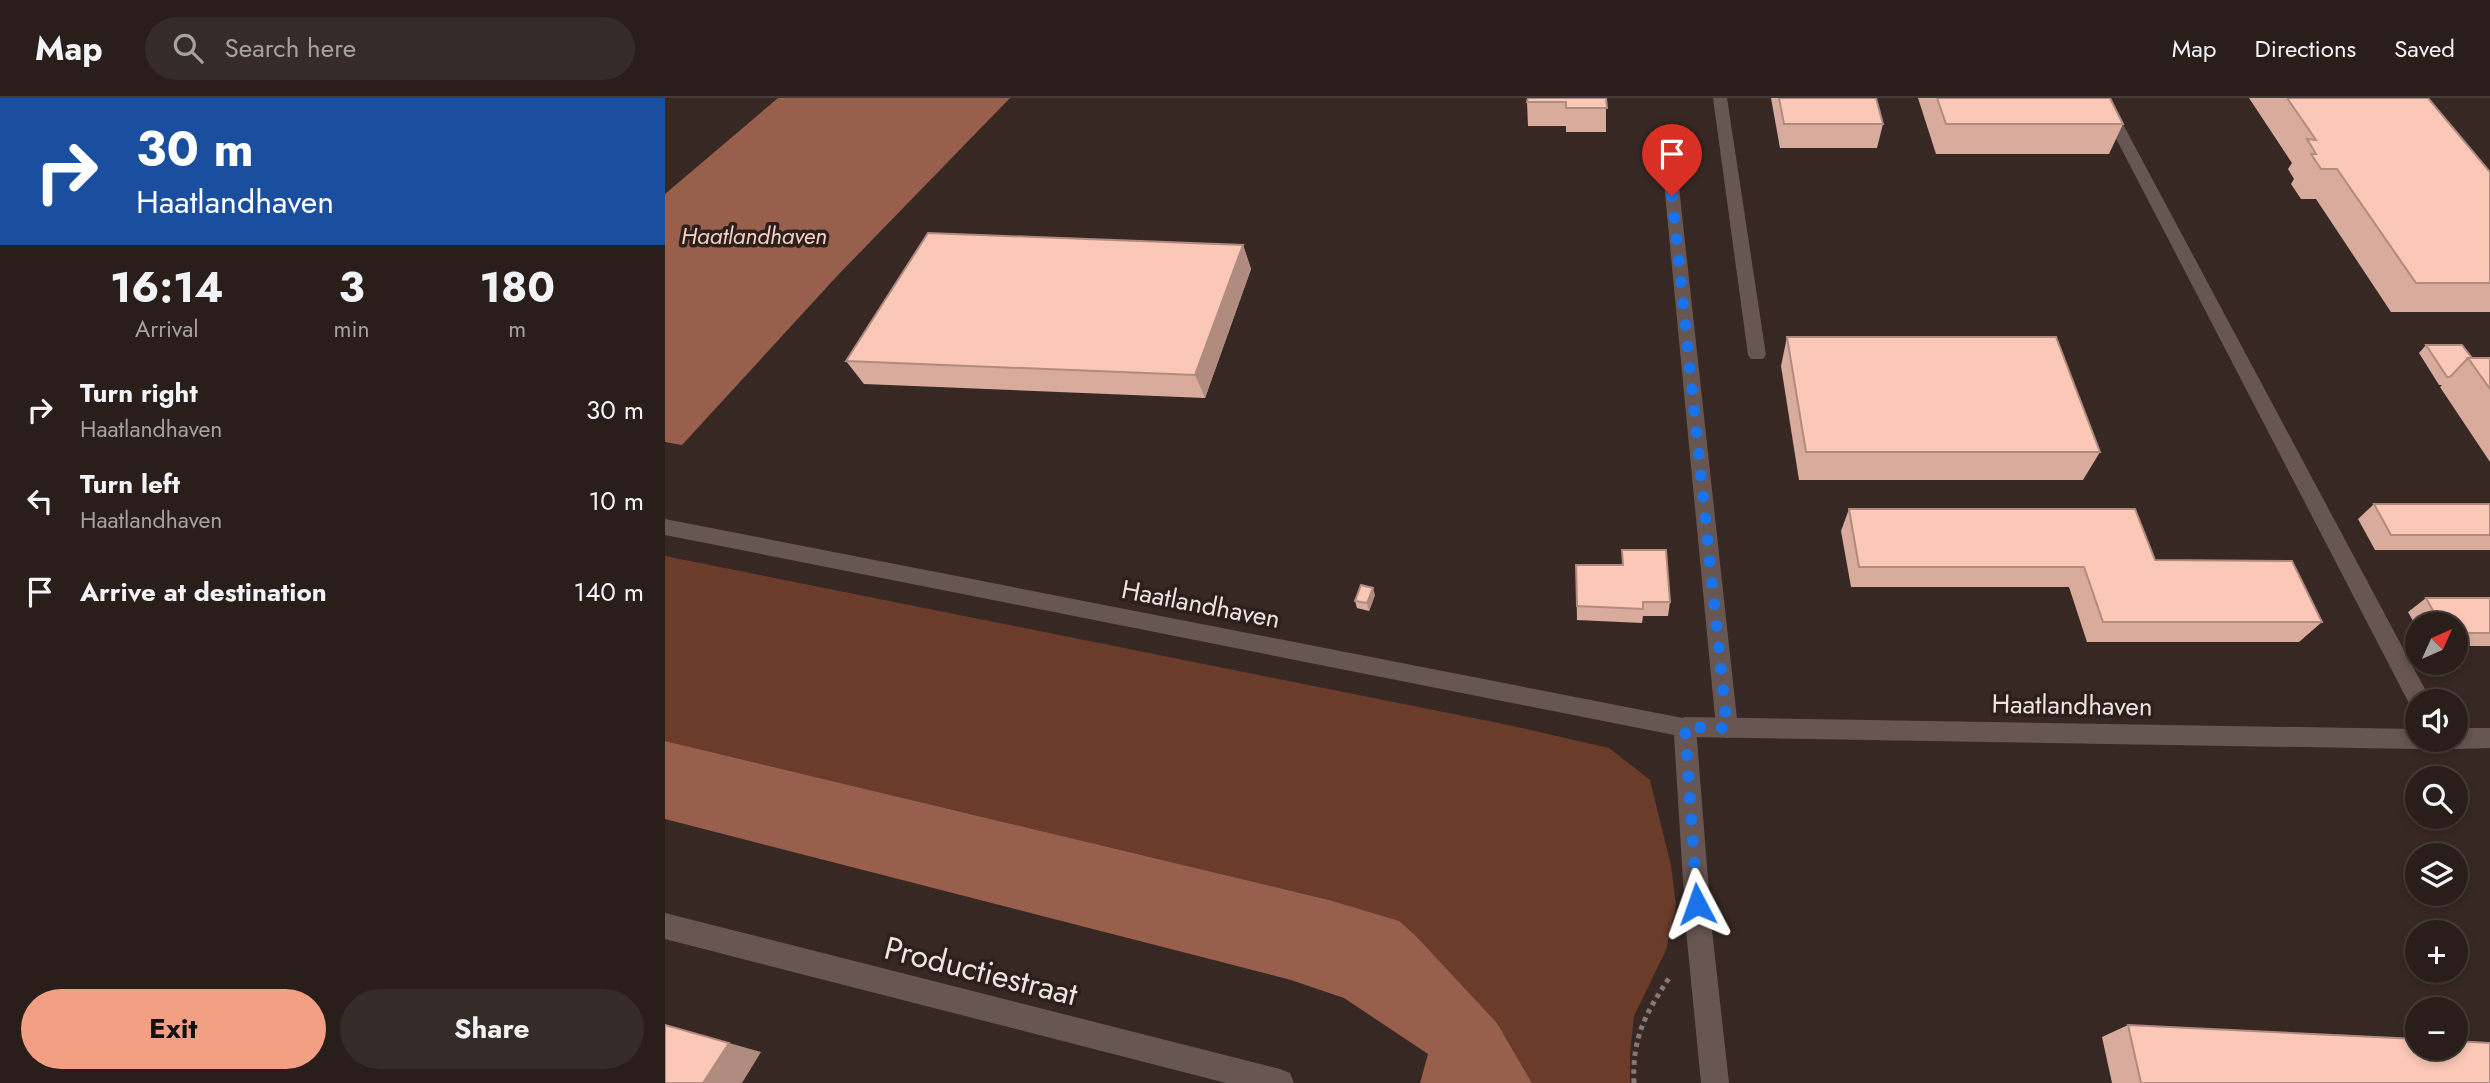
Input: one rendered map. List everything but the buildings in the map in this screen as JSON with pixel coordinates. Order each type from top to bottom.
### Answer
[{"type":"street","points":[[1720,98],[1757,355]]},
{"type":"street","points":[[2102,98],[2413,689]]},
{"type":"street","points":[[1667,141],[1727,728]]},
{"type":"street","name":"Haatlandhaven","points":[[665,527],[1685,727],[2405,738]]},
{"type":"street","points":[[1685,727],[1699,929],[1715,1083]]},
{"type":"street","points":[[2468,739],[2490,738]]},
{"type":"street","name":"Productiestraat","points":[[665,926],[1280,1083]]},
{"type":"path","points":[[1634,1083],[1632,1067],[1638,1026],[1699,929]]},
{"type":"shaded area","points":[[665,556],[1513,726],[1609,748],[1650,780],[1671,866],[1676,905],[1666,950],[1634,1016],[1630,1083],[1532,1083],[1497,1023],[1416,936],[1329,900],[665,741]]},
{"type":"water","name":"Haatlandhaven","points":[[778,98],[1010,98],[838,275],[682,445],[665,442],[665,194]]},
{"type":"water","points":[[665,741],[1329,900],[1399,921],[1497,1023],[1532,1083],[1420,1083],[1428,1054],[1344,998],[1291,980],[665,819]]},
{"type":"route","points":[[1672,196],[1727,728],[1685,727],[1697,904]]}]
